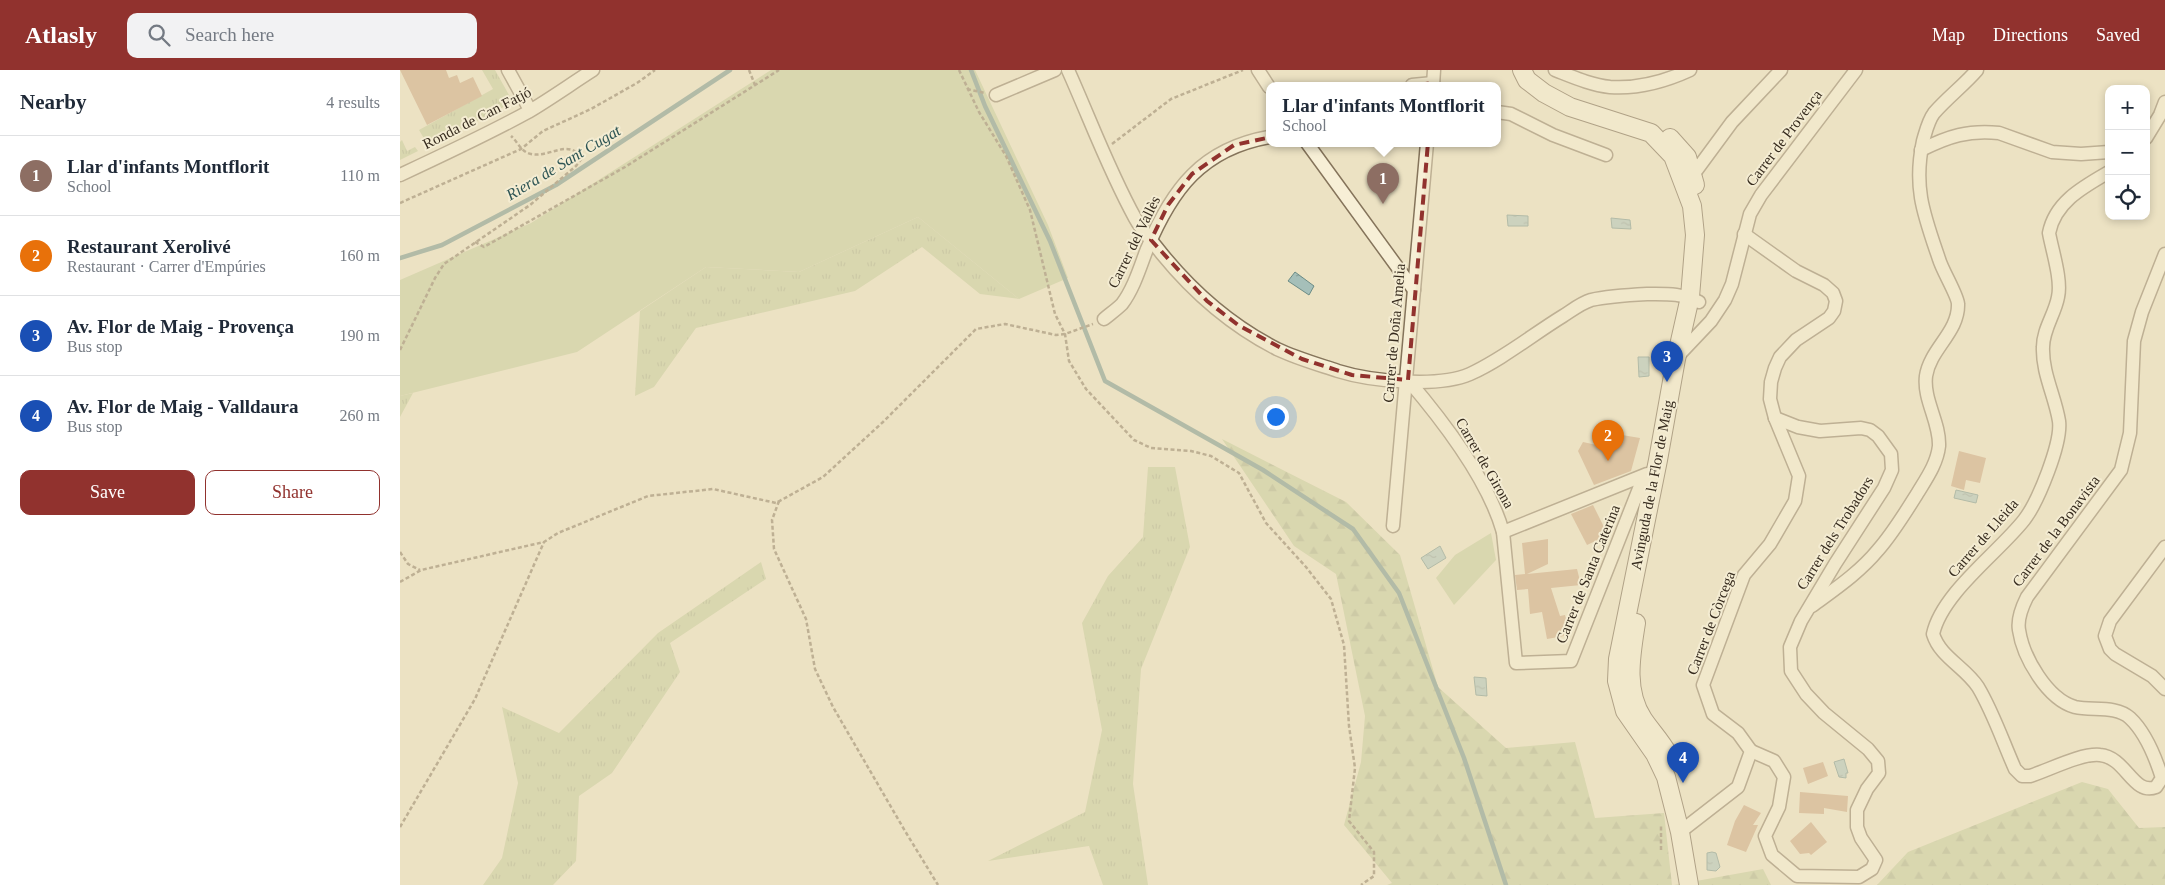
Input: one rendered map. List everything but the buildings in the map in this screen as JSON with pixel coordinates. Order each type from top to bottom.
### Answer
[{"type":"street","points":[[508,70],[530,110]]},
{"type":"street","name":"Ronda de Can Fatjó","points":[[400,175],[453,151],[501,126],[593,70]]},
{"type":"street","points":[[996,95],[1056,70]]},
{"type":"street","points":[[1068,70],[1136,220],[1178,274],[1207,301],[1238,325],[1276,348],[1302,359],[1352,375],[1383,380],[1436,382],[1468,374],[1517,348],[1541,330],[1589,301],[1666,294],[1694,299]]},
{"type":"street","points":[[1258,70],[1266,82]]},
{"type":"street","name":"Avinguda de la Flor de Maig","points":[[1522,70],[1527,80],[1544,93],[1570,108],[1651,133],[1673,156],[1689,181],[1704,214],[1705,254],[1676,359],[1618,659],[1617,681],[1625,711],[1661,766],[1680,832],[1689,885]]},
{"type":"street","name":"Avinguda de la Flor de Maig","points":[[1533,70],[1544,83],[1570,98],[1647,120],[1667,135],[1687,157],[1689,181]]},
{"type":"street","points":[[1555,70],[1583,81],[1611,87],[1670,80],[1690,70]]},
{"type":"street","points":[[1689,181],[1732,122],[1782,70]]},
{"type":"street","name":"Carrer de Provença","points":[[1676,359],[1710,321],[1725,300],[1732,284],[1750,214],[1761,195],[1856,70]]},
{"type":"street","points":[[1808,609],[1848,580],[1878,550],[1900,521],[1935,462],[1938,439],[1928,398],[1926,374],[1956,319],[1958,302],[1944,274],[1922,208],[1918,180],[1921,150],[1926,128],[1934,114],[1977,70]]},
{"type":"street","points":[[2150,131],[2165,102]]},
{"type":"street","points":[[1501,113],[1512,114],[1553,135],[1606,155]]},
{"type":"street","points":[[1921,150],[1950,136],[1990,132],[2052,152],[2081,154],[2105,152]]},
{"type":"street","name":"Carrer del Vallès","points":[[1104,319],[1121,304],[1131,287],[1168,205],[1198,169],[1234,145],[1266,138]]},
{"type":"street","points":[[1310,147],[1414,290]]},
{"type":"street","name":"Carrer de Doña Amelia","points":[[1393,526],[1408,380],[1427,147]]},
{"type":"street","name":"Carrer de Lleida","points":[[2105,174],[2087,184],[2063,204],[2056,213],[2049,233],[2059,291],[2043,340],[2043,359],[2059,423],[2052,456],[2038,496],[2019,526],[1949,601],[1938,617],[1933,634],[1940,649],[1977,686],[2015,769],[2022,776],[2030,776],[2084,757],[2100,754],[2117,761],[2140,786],[2150,789],[2156,787]]},
{"type":"street","name":"Carrer de Còrcega","points":[[1744,234],[1772,252],[1796,272],[1824,285],[1833,293],[1836,301],[1834,311],[1829,318],[1796,340],[1780,356],[1771,382],[1770,399],[1775,418],[1799,476],[1795,501],[1770,544],[1744,575],[1703,685],[1713,714],[1738,733],[1751,751]]},
{"type":"street","name":"Carrer de la Bonavista","points":[[2156,787],[2162,778],[2150,749],[2135,724],[2129,717],[2120,713],[2075,707],[2056,697],[2039,680],[2024,647],[2019,630],[2019,622],[2022,606],[2027,597],[2121,470],[2130,433],[2134,341],[2145,304],[2165,254]]},
{"type":"street","name":"Avinguda de la Flor de Maig","points":[[1654,471],[1690,344],[1694,299]]},
{"type":"street","name":"Carrer de Girona","points":[[1408,380],[1451,433],[1485,489],[1500,519],[1503,532],[1516,663]]},
{"type":"street","name":"Carrer dels Trobadors","points":[[1751,751],[1774,761],[1784,777],[1779,808],[1765,836],[1772,855],[1797,876],[1858,877],[1872,870],[1876,860],[1861,838],[1857,827],[1857,810],[1879,773],[1878,761],[1868,749],[1818,707],[1806,694],[1791,670],[1790,647],[1808,609],[1884,488],[1892,470],[1891,454],[1882,441],[1870,430],[1861,428],[1820,431],[1798,427],[1775,418]]},
{"type":"street","points":[[1503,532],[1654,471]]},
{"type":"street","name":"Carrer de Santa Caterina","points":[[1516,663],[1571,661],[1654,471]]},
{"type":"street","points":[[2165,547],[2110,621],[2105,636],[2110,649],[2115,654],[2152,676],[2165,689]]},
{"type":"street","points":[[1680,832],[1738,787],[1751,751]]},
{"type":"path","points":[[400,203],[521,149],[543,131],[591,110],[655,70]]},
{"type":"path","points":[[749,70],[755,85]]},
{"type":"path","points":[[475,242],[484,247],[625,167],[779,70]]},
{"type":"path","points":[[959,70],[967,89],[1006,156],[1030,210],[1055,314],[1065,334],[1069,361],[1086,388],[1134,440],[1152,448],[1191,451],[1212,456],[1239,473],[1266,523],[1306,566],[1330,599],[1344,645],[1349,726],[1355,768],[1349,821],[1374,852],[1374,876],[1361,885]]},
{"type":"path","points":[[1103,150],[1171,98],[1243,70]]},
{"type":"path","points":[[967,89],[996,95]]},
{"type":"path","points":[[400,350],[435,278],[444,264],[530,205],[576,166],[582,158],[578,152],[568,148],[541,154],[530,154],[521,149],[501,126]]},
{"type":"path","points":[[400,582],[421,570],[544,542],[558,533],[648,496],[713,490],[776,504],[823,476],[883,422],[976,329],[1005,324],[1056,335],[1065,334],[1104,319]]},
{"type":"path","points":[[779,501],[772,520],[774,550],[806,619],[815,669],[833,707],[938,885]]},
{"type":"path","points":[[400,827],[475,699],[544,542]]},
{"type":"path","points":[[400,552],[408,564],[421,570]]},
{"type":"highlighted area","points":[[1433,83],[1408,380],[1352,375],[1302,359],[1238,325],[1207,301],[1151,240],[1168,205],[1192,174],[1234,145],[1356,119],[1403,87]]},
{"type":"green space","points":[[482,70],[495,70],[513,102],[429,147],[419,130],[493,89]]},
{"type":"green space","points":[[771,70],[975,70],[1048,225],[1068,278],[1019,299],[918,217],[799,272],[706,267],[577,352],[400,396],[400,280],[531,223]]},
{"type":"green space","points":[[402,140],[407,151],[415,147],[418,151],[400,160],[400,142]]},
{"type":"green space","points":[[918,217],[1019,299],[980,294],[922,247],[855,291],[696,328],[654,387],[635,396],[640,311],[706,267],[799,272]]},
{"type":"green space","points":[[413,393],[400,417],[400,396]]},
{"type":"green space","points":[[1222,439],[1346,502],[1400,555],[1438,687],[1506,748],[1575,742],[1595,818],[1664,813],[1672,885],[1387,885],[1392,883],[1344,825],[1361,762],[1365,716],[1336,574],[1294,546]]},
{"type":"green space","points":[[1148,467],[1175,467],[1190,547],[1141,669],[1133,784],[1148,885],[1103,885],[1089,846],[988,861],[1085,812],[1102,730],[1082,623],[1108,576],[1143,537]]},
{"type":"green space","points":[[1491,533],[1496,560],[1454,605],[1436,578],[1455,555]]},
{"type":"green space","points":[[761,562],[766,579],[670,643],[680,672],[612,773],[579,796],[576,861],[553,885],[483,885],[502,858],[518,783],[502,707],[559,733],[658,633]]},
{"type":"green space","points":[[2082,782],[2108,789],[2139,828],[2165,827],[2165,885],[1877,885],[1908,852]]},
{"type":"green space","points":[[1763,869],[1771,885],[1674,885]]},
{"type":"water","points":[[1507,215],[1528,216],[1528,226],[1508,226]]},
{"type":"water","points":[[1611,218],[1630,220],[1631,229],[1612,228]]},
{"type":"water","points":[[1295,272],[1314,286],[1309,295],[1288,281]]},
{"type":"water","points":[[1638,357],[1649,357],[1649,376],[1639,377]]},
{"type":"water","points":[[1956,490],[1978,495],[1976,503],[1954,498]]},
{"type":"water","points":[[1440,546],[1446,558],[1428,569],[1421,558]]},
{"type":"water","points":[[1474,677],[1486,678],[1487,696],[1476,695]]},
{"type":"water","points":[[1844,759],[1848,773],[1846,773],[1846,778],[1839,777],[1834,762]]},
{"type":"water","points":[[1707,853],[1716,853],[1720,867],[1716,871],[1707,870]]},
{"type":"waterway","name":"Riera de Sant Cugat","points":[[400,258],[442,245],[556,185],[730,70]]},
{"type":"waterway","points":[[971,70],[985,106],[1050,241],[1105,381],[1263,470],[1353,529],[1399,593],[1464,758],[1506,885]]},
{"type":"place","name":"Llar d'infants Montflorit","points":[[1383,204]]},
{"type":"place","name":"Av. Flor de Maig - Provença","points":[[1667,382]]},
{"type":"place","name":"Restaurant Xerolivé","points":[[1608,461]]},
{"type":"place","name":"Av. Flor de Maig - Valldaura","points":[[1683,783]]}]
